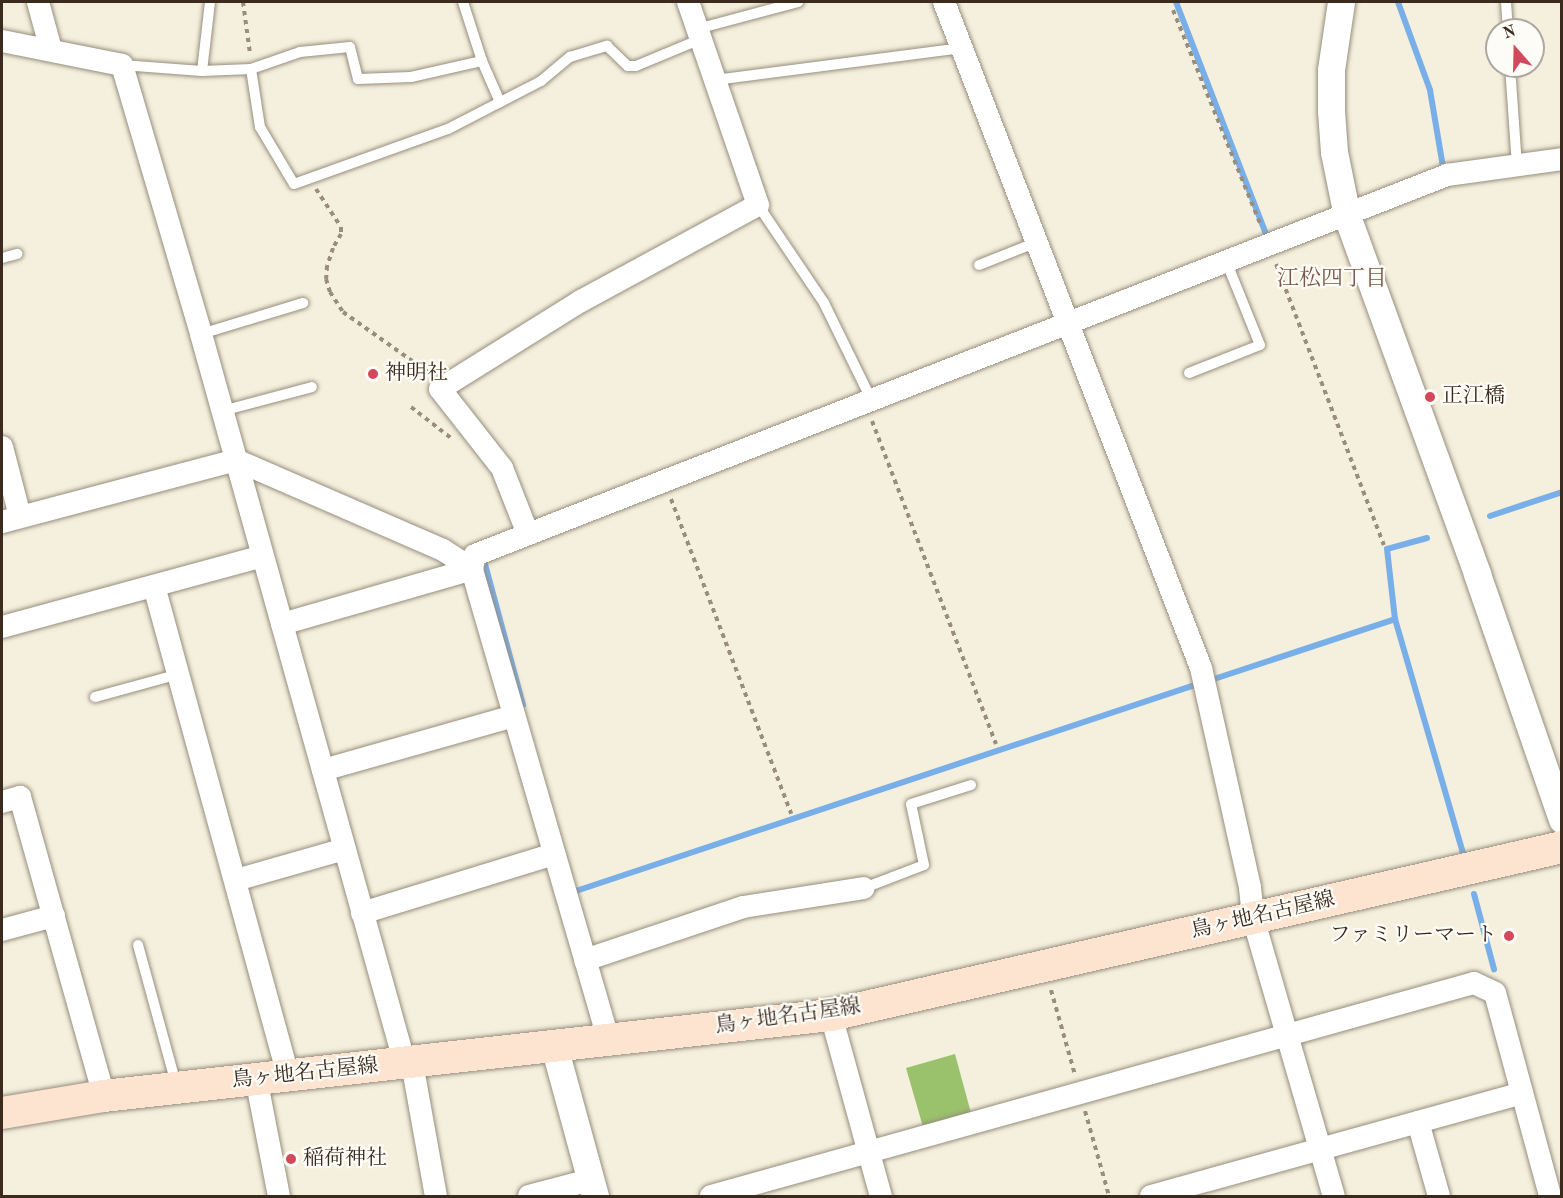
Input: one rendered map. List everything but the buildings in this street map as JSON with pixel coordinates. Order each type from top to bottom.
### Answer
[{"type":"main road","name":"鳥ヶ地名古屋線","points":[[2,1113],[104,1096],[256,1078],[408,1064],[608,1038],[831,1015],[1562,847]]},
{"type":"street","points":[[38,2],[51,50]]},
{"type":"street","points":[[528,534],[502,468],[440,389],[581,301],[759,205],[688,2]]},
{"type":"street","points":[[944,2],[1201,668],[1248,877],[1254,918],[1334,1197]]},
{"type":"street","points":[[1341,2],[1331,70],[1331,111],[1334,152],[1347,216],[1477,574],[1562,820]]},
{"type":"street","points":[[2,42],[122,65],[201,334],[362,913],[408,1064],[436,1197]]},
{"type":"street","points":[[608,1038],[471,569],[475,555],[1447,175],[1562,159]]},
{"type":"street","points":[[2,447],[11,519],[236,460],[443,550],[471,569]]},
{"type":"street","points":[[2,627],[263,556]]},
{"type":"street","points":[[282,624],[471,569]]},
{"type":"street","points":[[154,586],[288,1075]]},
{"type":"street","points":[[322,770],[514,716]]},
{"type":"street","points":[[2,802],[20,797],[104,1096]]},
{"type":"street","points":[[236,880],[345,849]]},
{"type":"street","points":[[362,913],[554,854]]},
{"type":"street","points":[[585,960],[742,907],[864,888]]},
{"type":"street","points":[[2,930],[54,916]]},
{"type":"street","points":[[711,1197],[739,1193],[1474,983],[1495,993],[1550,1197]]},
{"type":"street","points":[[831,1015],[881,1197]]},
{"type":"street","points":[[530,1197],[593,1188],[554,1046]]},
{"type":"street","points":[[256,1078],[279,1197]]},
{"type":"street","points":[[1151,1197],[1219,1187],[1321,1149],[1522,1093]]},
{"type":"street","points":[[1418,1122],[1439,1197]]},
{"type":"lane","points":[[202,71],[210,2]]},
{"type":"lane","points":[[463,2],[482,61],[501,102]]},
{"type":"lane","points":[[251,69],[260,127],[294,184],[448,129],[541,81],[570,57],[607,46],[628,66],[636,66],[699,34],[782,3],[798,2]]},
{"type":"lane","points":[[1506,2],[1507,18]]},
{"type":"lane","points":[[122,65],[202,71],[251,69],[300,52],[336,46],[350,47],[358,79],[411,77],[482,61]]},
{"type":"lane","points":[[715,80],[962,48]]},
{"type":"lane","points":[[1511,78],[1517,166]]},
{"type":"lane","points":[[759,205],[824,303],[868,402]]},
{"type":"lane","points":[[979,265],[1037,242]]},
{"type":"lane","points":[[2,258],[17,254]]},
{"type":"lane","points":[[1189,374],[1260,345],[1226,261]]},
{"type":"lane","points":[[201,334],[303,303]]},
{"type":"lane","points":[[222,411],[312,387]]},
{"type":"lane","points":[[95,697],[179,674]]},
{"type":"lane","points":[[864,888],[924,865],[911,804],[971,786]]},
{"type":"lane","points":[[138,945],[177,1088]]},
{"type":"path","points":[[243,2],[251,69]]},
{"type":"path","points":[[1173,10],[1268,245],[1384,545]]},
{"type":"path","points":[[309,178],[341,227],[341,234],[327,266],[326,279],[330,292],[343,312],[446,385]]},
{"type":"path","points":[[868,402],[996,744]]},
{"type":"path","points":[[664,481],[791,814]]},
{"type":"green space","points":[[955,1054],[971,1113],[923,1127],[906,1068]]},
{"type":"waterway","points":[[1176,2],[1266,234]]},
{"type":"waterway","points":[[1398,2],[1430,90],[1443,167]]},
{"type":"waterway","points":[[1490,516],[1562,492]]},
{"type":"waterway","points":[[1427,538],[1387,549],[1395,619],[1463,853]]},
{"type":"waterway","points":[[485,564],[523,705]]},
{"type":"waterway","points":[[1211,680],[1395,619]]},
{"type":"waterway","points":[[572,889],[573,892],[1198,684]]},
{"type":"waterway","points":[[1474,894],[1494,969]]},
{"type":"place","name":"神明社","points":[[373,374]]},
{"type":"place","name":"正江橋","points":[[1430,397]]},
{"type":"place","name":"ファミリーマート","points":[[1509,936]]},
{"type":"place","name":"稲荷神社","points":[[291,1159]]},
{"type":"district","name":"江松四丁目","points":[[1332,280]]}]
